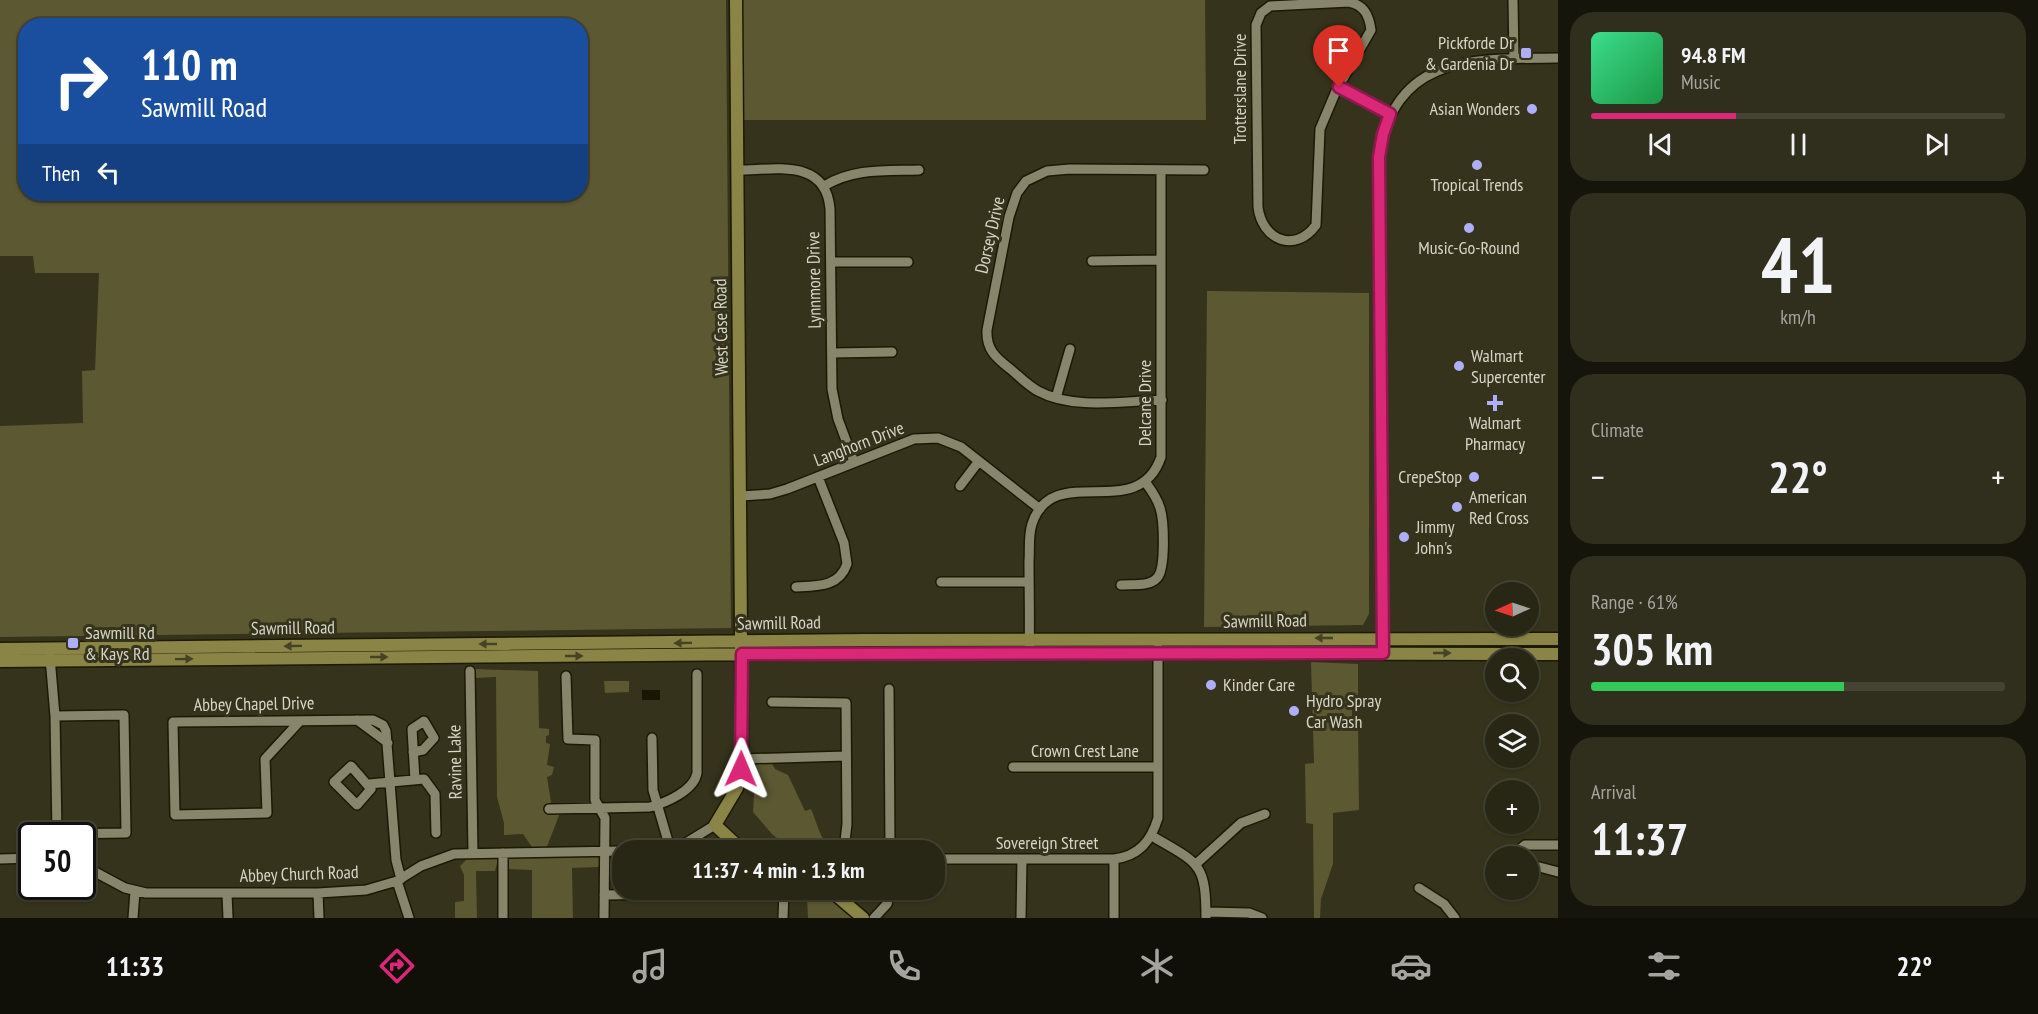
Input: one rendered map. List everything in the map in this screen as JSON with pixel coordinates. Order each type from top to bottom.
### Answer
[{"type":"main road","name":"West Case Road","points":[[736,0],[742,648]]},
{"type":"main road","name":"Sawmill Road","points":[[1158,646],[1383,638],[1558,639]]},
{"type":"main road","name":"Sawmill Road","points":[[0,662],[50,655],[1029,646],[1158,646],[1383,653],[1558,654]]},
{"type":"main road","points":[[731,840],[715,825],[737,788],[742,759],[742,648]]},
{"type":"main road","name":"Sawmill Road","points":[[0,649],[50,655]]},
{"type":"main road","points":[[842,900],[863,918]]},
{"type":"street","points":[[1513,0],[1514,59]]},
{"type":"street","name":"Trotterslane Drive","points":[[1349,2],[1361,6],[1366,12],[1371,30],[1339,87],[1320,129],[1316,225],[1310,233],[1290,240],[1267,232],[1260,220],[1258,207],[1256,36],[1261,13],[1270,6],[1282,4],[1349,2]]},
{"type":"street","points":[[1383,653],[1379,157],[1383,134],[1390,114],[1401,98],[1433,72],[1463,62],[1558,58]]},
{"type":"street","points":[[1339,87],[1390,114]]},
{"type":"street","points":[[738,170],[801,171],[817,178],[824,186],[859,172],[919,171]]},
{"type":"street","name":"Delcane Drive","points":[[1146,483],[1161,457],[1161,170]]},
{"type":"street","name":"Dorsey Drive","points":[[1056,398],[1037,390],[990,350],[987,330],[1009,217],[1019,188],[1034,176],[1047,171],[1204,170]]},
{"type":"street","name":"Lynnmore Drive","points":[[824,186],[830,203],[834,405],[854,462]]},
{"type":"street","points":[[1092,261],[1161,260]]},
{"type":"street","points":[[831,262],[908,262]]},
{"type":"street","points":[[1070,348],[1056,398],[1076,401],[1162,400]]},
{"type":"street","points":[[832,353],[892,352]]},
{"type":"street","name":"Langhorn Drive","points":[[741,496],[778,492],[904,443],[926,438],[954,443],[1040,509]]},
{"type":"street","points":[[960,486],[979,461]]},
{"type":"street","points":[[796,587],[819,586],[834,582],[847,564],[844,543],[818,477]]},
{"type":"street","points":[[1029,646],[1030,534],[1040,509],[1061,494],[1120,491],[1146,483],[1157,500],[1161,515],[1161,570],[1157,578],[1149,583],[1121,585]]},
{"type":"street","points":[[941,582],[1029,582]]},
{"type":"street","points":[[1158,646],[1158,818],[1152,836],[1196,864],[1204,878],[1206,915],[1249,913],[1262,918]]},
{"type":"street","points":[[50,655],[55,716],[57,834],[126,833],[124,715],[55,716]]},
{"type":"street","name":"Ravine Lake","points":[[470,671],[473,853]]},
{"type":"street","points":[[549,809],[656,806],[675,796],[696,777],[697,674]]},
{"type":"street","points":[[566,676],[568,739],[595,740],[595,800],[605,818],[604,918]]},
{"type":"street","points":[[889,689],[890,840]]},
{"type":"street","points":[[772,702],[846,703],[845,840]]},
{"type":"street","name":"Abbey Chapel Drive","points":[[300,721],[265,759],[267,813],[175,815],[173,722],[357,720],[378,722],[385,728],[388,743],[396,860],[409,918]]},
{"type":"street","points":[[652,738],[656,806],[667,840]]},
{"type":"street","points":[[413,752],[415,780]]},
{"type":"street","points":[[742,759],[846,756]]},
{"type":"street","name":"Crown Crest Lane","points":[[1013,767],[1158,767]]},
{"type":"street","points":[[369,784],[424,779],[435,794],[436,833]]},
{"type":"street","points":[[1196,864],[1241,823],[1265,814]]},
{"type":"street","points":[[691,840],[715,825]]},
{"type":"street","name":"Sovereign Street","points":[[945,859],[1114,859],[1138,850],[1152,836]]},
{"type":"street","points":[[1524,846],[1526,844],[1558,845]]},
{"type":"street","name":"Abbey Church Road","points":[[96,872],[135,891],[227,894],[318,893],[366,890],[399,880],[439,858],[473,853],[612,852]]},
{"type":"street","points":[[502,853],[503,918]]},
{"type":"street","points":[[0,859],[18,858]]},
{"type":"street","points":[[1022,859],[1022,918]]},
{"type":"street","points":[[1114,859],[1114,918]]},
{"type":"street","points":[[1539,867],[1558,872]]},
{"type":"street","points":[[1419,888],[1444,904],[1455,918]]},
{"type":"street","points":[[133,918],[135,891]]},
{"type":"street","points":[[318,893],[319,918]]},
{"type":"street","points":[[227,894],[228,918]]},
{"type":"street","points":[[604,895],[612,895]]},
{"type":"street","points":[[783,918],[784,900]]},
{"type":"street","points":[[874,918],[888,900]]},
{"type":"shaded area","points":[[0,0],[726,0],[731,628],[0,637],[0,426],[83,423],[82,371],[95,370],[99,273],[35,273],[33,256],[0,256]]},
{"type":"shaded area","points":[[739,0],[1205,0],[1206,120],[740,120]]},
{"type":"shaded area","points":[[1207,291],[1369,293],[1369,614],[1363,625],[1204,627]]},
{"type":"shaded area","points":[[1311,662],[1358,664],[1358,703],[1352,704],[1352,723],[1358,723],[1359,810],[1333,813],[1333,864],[1321,899],[1320,918],[1314,918],[1313,824],[1306,823],[1305,764],[1314,763]]},
{"type":"shaded area","points":[[474,669],[538,671],[539,728],[549,729],[549,735],[546,736],[546,743],[550,744],[547,765],[554,767],[552,775],[547,777],[551,802],[548,811],[560,813],[546,849],[534,850],[523,834],[504,835],[504,823],[497,797],[496,677],[475,678]]},
{"type":"shaded area","points":[[604,681],[629,681],[629,692],[605,693]]},
{"type":"shaded area","points":[[642,690],[660,690],[660,700],[642,700]]},
{"type":"shaded area","points":[[756,762],[771,762],[775,769],[788,775],[805,811],[811,809],[824,840],[780,840],[753,812]]},
{"type":"shaded area","points":[[601,855],[600,867],[572,868],[573,918],[532,918],[532,870],[505,869],[505,856]]},
{"type":"shaded area","points":[[467,859],[498,859],[495,871],[476,871],[477,918],[455,918],[455,902],[464,901],[464,875],[460,866]]},
{"type":"shaded area","points":[[807,900],[836,900],[858,918],[808,918]]},
{"type":"place","name":"Pickforde Dr & Gardenia Dr","points":[[1526,53]]},
{"type":"place","name":"Asian Wonders","points":[[1532,109]]},
{"type":"place","name":"Tropical Trends","points":[[1477,165]]},
{"type":"place","name":"Music-Go-Round","points":[[1469,228]]},
{"type":"place","name":"Walmart Supercenter","points":[[1459,366]]},
{"type":"place","name":"Walmart Pharmacy","points":[[1495,403]]},
{"type":"place","name":"CrepeStop","points":[[1474,477]]},
{"type":"place","name":"American Red Cross","points":[[1457,507]]},
{"type":"place","name":"Jimmy John's","points":[[1404,537]]},
{"type":"place","name":"Sawmill Rd & Kays Rd","points":[[73,643]]},
{"type":"place","name":"Kinder Care","points":[[1211,685]]},
{"type":"place","name":"Hydro Spray Car Wash","points":[[1294,711]]},
{"type":"route","points":[[741,769],[742,654],[865,652],[1383,653],[1379,157],[1383,134],[1390,114],[1339,87]]}]
